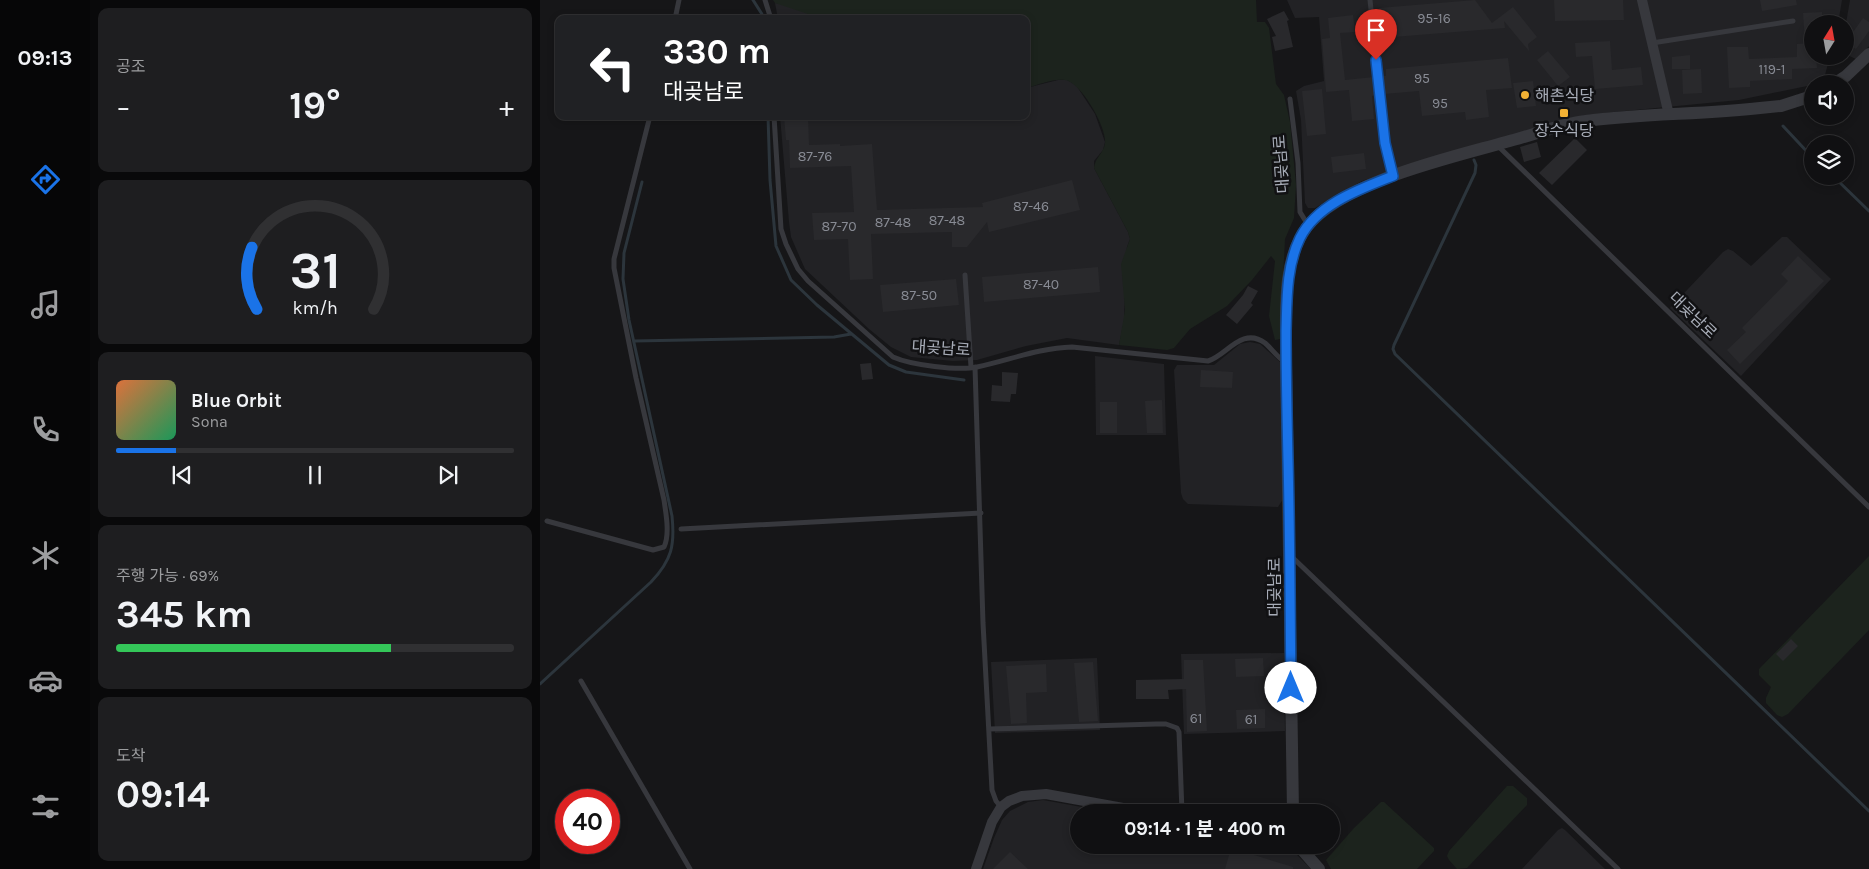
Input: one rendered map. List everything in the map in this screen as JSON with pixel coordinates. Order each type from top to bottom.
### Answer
[{"type":"street","points":[[1642,0],[1669,116]]},
{"type":"street","points":[[1847,75],[1869,54]]},
{"type":"street","name":"대곶남로","points":[[1293,804],[1286,362],[1287,291],[1290,268],[1300,238],[1308,226],[1322,212],[1342,198],[1393,176],[1577,122],[1767,108],[1804,99]]},
{"type":"street","points":[[976,869],[992,822],[1001,807],[1009,801],[1034,794],[1046,794],[1101,804]]},
{"type":"street","points":[[1306,854],[1319,869]]},
{"type":"lane","points":[[676,15],[679,0]]},
{"type":"lane","points":[[765,0],[771,15]]},
{"type":"lane","points":[[1370,0],[1385,143],[1393,176]]},
{"type":"lane","points":[[1652,43],[1793,21]]},
{"type":"lane","name":"대곶남로","points":[[1290,99],[1298,163],[1300,212],[1308,226]]},
{"type":"lane","points":[[547,521],[653,550],[659,550],[666,543],[667,520],[664,500],[636,378],[614,268],[614,259],[649,120]]},
{"type":"lane","name":"대곶남로","points":[[774,120],[781,229],[798,269],[820,292],[893,357],[913,364],[973,367],[1021,354],[1072,347],[1208,361],[1214,360],[1235,342],[1250,339],[1264,343],[1277,357],[1286,362]]},
{"type":"lane","name":"대곶남로","points":[[1497,145],[1869,507]]},
{"type":"lane","points":[[965,275],[973,367],[981,513],[983,623],[992,790],[996,801],[1001,807]]},
{"type":"lane","points":[[681,529],[981,513]]},
{"type":"lane","points":[[1290,555],[1618,869]]},
{"type":"lane","points":[[581,681],[690,869]]},
{"type":"lane","points":[[989,729],[1156,724],[1166,724],[1177,728],[1179,732],[1182,804]]},
{"type":"shaded area","points":[[773,0],[1256,0],[1257,22],[1265,22],[1269,28],[1276,84],[1284,95],[1290,122],[1296,185],[1294,218],[1285,239],[1280,339],[1275,340],[1269,316],[1275,261],[1271,256],[1252,280],[1227,306],[1190,329],[1174,348],[1167,350],[1119,345],[1125,310],[1121,264],[1130,239],[1094,168],[1103,150],[1105,136],[1092,107],[1071,83],[1065,80],[1056,80],[1030,87],[1030,15],[811,15],[775,3]]},
{"type":"shaded area","points":[[1287,0],[1842,0],[1840,15],[1804,15],[1804,65],[1828,65],[1825,75],[1804,75],[1804,87],[1739,100],[1594,114],[1571,118],[1396,169],[1362,181],[1315,208],[1308,208],[1305,203],[1301,120],[1296,91],[1304,86],[1324,81],[1319,17],[1295,18]]},
{"type":"shaded area","points":[[1850,0],[1869,0],[1869,46],[1856,59],[1854,58],[1854,15],[1847,15]]},
{"type":"shaded area","points":[[775,3],[812,15],[777,15]]},
{"type":"shaded area","points":[[1058,80],[1067,80],[1076,85],[1095,114],[1105,142],[1103,150],[1094,161],[1094,168],[1130,239],[1127,247],[1124,320],[1119,345],[1067,338],[1026,346],[977,360],[953,361],[911,357],[891,347],[869,329],[805,269],[791,237],[780,120],[1030,120],[1030,87]]},
{"type":"shaded area","points":[[1782,237],[1787,237],[1831,279],[1741,376],[1670,308],[1723,252],[1728,249],[1733,251],[1751,266]]},
{"type":"shaded area","points":[[1250,342],[1260,344],[1280,362],[1283,499],[1278,507],[1188,504],[1183,499],[1181,493],[1174,370],[1177,365],[1214,365],[1240,344]]},
{"type":"shaded area","points":[[1095,356],[1164,364],[1166,435],[1096,435]]},
{"type":"shaded area","points":[[1869,556],[1869,630],[1788,714],[1782,717],[1777,715],[1766,703],[1771,687],[1759,675],[1759,669]]},
{"type":"shaded area","points":[[1284,653],[1285,731],[1184,734],[1181,654]]},
{"type":"shaded area","points":[[1097,658],[1100,730],[995,733],[991,662]]},
{"type":"shaded area","points":[[1507,786],[1513,786],[1527,798],[1527,805],[1467,868],[1457,869],[1447,856],[1449,851]]},
{"type":"shaded area","points":[[1043,800],[1070,805],[1070,854],[1296,854],[1311,869],[983,869],[1002,820],[1010,811],[1028,802]]},
{"type":"shaded area","points":[[1381,802],[1384,802],[1434,848],[1434,851],[1417,869],[1331,869],[1326,860],[1331,854],[1340,854],[1340,844]]},
{"type":"shaded area","points":[[1562,828],[1565,830],[1605,869],[1522,869]]},
{"type":"building","points":[[1475,0],[1492,23],[1513,7],[1537,37],[1528,44],[1529,51],[1504,21],[1505,28],[1381,38],[1379,8]]},
{"type":"building","points":[[1554,0],[1623,0],[1624,20],[1555,21]]},
{"type":"building","points":[[1760,0],[1796,0],[1797,5],[1762,11]]},
{"type":"building","points":[[1284,11],[1289,20],[1287,21],[1293,47],[1275,51],[1272,37],[1276,36],[1267,19]]},
{"type":"building","points":[[1822,12],[1822,15],[1804,15],[1804,28],[1803,13]]},
{"type":"building","points":[[1353,15],[1355,32],[1340,33],[1345,80],[1374,77],[1376,95],[1372,96],[1374,119],[1352,121],[1349,90],[1326,92],[1322,39],[1330,38],[1328,18]]},
{"type":"building","points":[[1863,18],[1869,22],[1869,31],[1856,49],[1854,48],[1854,31]]},
{"type":"building","points":[[1610,41],[1612,70],[1641,67],[1643,85],[1595,89],[1592,56],[1576,57],[1575,43]]},
{"type":"building","points":[[1797,44],[1804,44],[1804,65],[1817,65],[1817,68],[1792,69],[1792,79],[1750,81],[1750,87],[1729,88],[1727,47],[1748,47],[1749,59],[1797,57]]},
{"type":"building","points":[[1548,51],[1570,77],[1558,86],[1537,60]]},
{"type":"building","points":[[1690,55],[1690,69],[1672,69],[1672,57]]},
{"type":"building","points":[[1508,58],[1512,88],[1486,90],[1489,117],[1466,120],[1465,112],[1422,116],[1419,91],[1384,94],[1382,76],[1386,76],[1386,69]]},
{"type":"building","points":[[1701,69],[1702,93],[1683,94],[1682,70]]},
{"type":"building","name":"해촌식당","points":[[1533,81],[1536,106],[1517,108],[1513,83]]},
{"type":"building","points":[[1322,89],[1326,134],[1307,136],[1302,91]]},
{"type":"building","points":[[784,120],[808,120],[809,145],[872,144],[877,210],[983,207],[982,203],[1072,180],[1080,210],[989,232],[987,222],[967,247],[952,247],[952,232],[871,234],[873,279],[850,280],[848,239],[814,240],[812,213],[854,212],[851,166],[790,168],[789,140],[786,140]]},
{"type":"building","points":[[1575,138],[1587,150],[1552,185],[1539,173]]},
{"type":"building","points":[[1537,142],[1541,157],[1524,162],[1520,147]]},
{"type":"building","points":[[1364,153],[1366,169],[1333,173],[1331,157]]},
{"type":"building","points":[[1798,256],[1824,281],[1740,364],[1727,350],[1746,332],[1742,328],[1788,281],[1781,274]]},
{"type":"building","points":[[1098,267],[1100,292],[984,302],[982,277]]},
{"type":"building","points":[[956,279],[959,305],[883,312],[880,285]]},
{"type":"building","points":[[1248,286],[1258,291],[1251,303],[1253,305],[1237,324],[1226,315]]},
{"type":"building","points":[[871,363],[873,379],[862,380],[860,364]]},
{"type":"building","points":[[1201,370],[1233,372],[1232,388],[1200,387]]},
{"type":"building","points":[[1002,372],[1018,373],[1016,394],[1011,394],[1010,402],[991,401],[992,385],[1002,386]]},
{"type":"building","points":[[1162,400],[1163,433],[1147,433],[1145,401]]},
{"type":"building","points":[[1100,402],[1117,402],[1117,433],[1100,433]]},
{"type":"building","points":[[1791,639],[1798,646],[1783,661],[1776,654]]},
{"type":"building","points":[[1263,658],[1264,676],[1236,677],[1235,659]]},
{"type":"building","points":[[1184,660],[1203,660],[1207,731],[1187,732],[1186,689],[1168,690],[1169,699],[1136,699],[1136,680],[1184,679]]},
{"type":"building","points":[[1093,662],[1098,721],[1079,722],[1074,663]]},
{"type":"building","points":[[1046,664],[1047,692],[1026,693],[1027,723],[1011,724],[1006,666]]},
{"type":"building","points":[[1265,709],[1265,728],[1237,729],[1236,710]]},
{"type":"building","points":[[1010,852],[1028,869],[993,869]]},
{"type":"building","points":[[1229,854],[1251,854],[1293,867],[1293,869],[1225,869]]},
{"type":"waterway","points":[[753,0],[762,15]]},
{"type":"waterway","points":[[768,120],[770,180],[776,246],[791,280],[817,305],[889,365],[906,372],[964,380]]},
{"type":"waterway","points":[[1783,126],[1804,148]]},
{"type":"waterway","points":[[1474,160],[1476,165],[1475,173],[1394,345],[1395,354],[1869,811]]},
{"type":"waterway","points":[[540,684],[651,582],[668,559],[672,544],[672,516],[629,320],[623,279],[624,253],[642,182]]},
{"type":"waterway","points":[[1842,185],[1869,211]]},
{"type":"waterway","points":[[634,341],[834,337],[851,334]]},
{"type":"place","name":"해촌식당","points":[[1525,95]]},
{"type":"place","name":"장수식당","points":[[1564,113]]},
{"type":"route","points":[[1291,688],[1286,362],[1287,291],[1290,268],[1300,238],[1308,226],[1322,212],[1355,191],[1393,176],[1385,143],[1376,60]]}]
